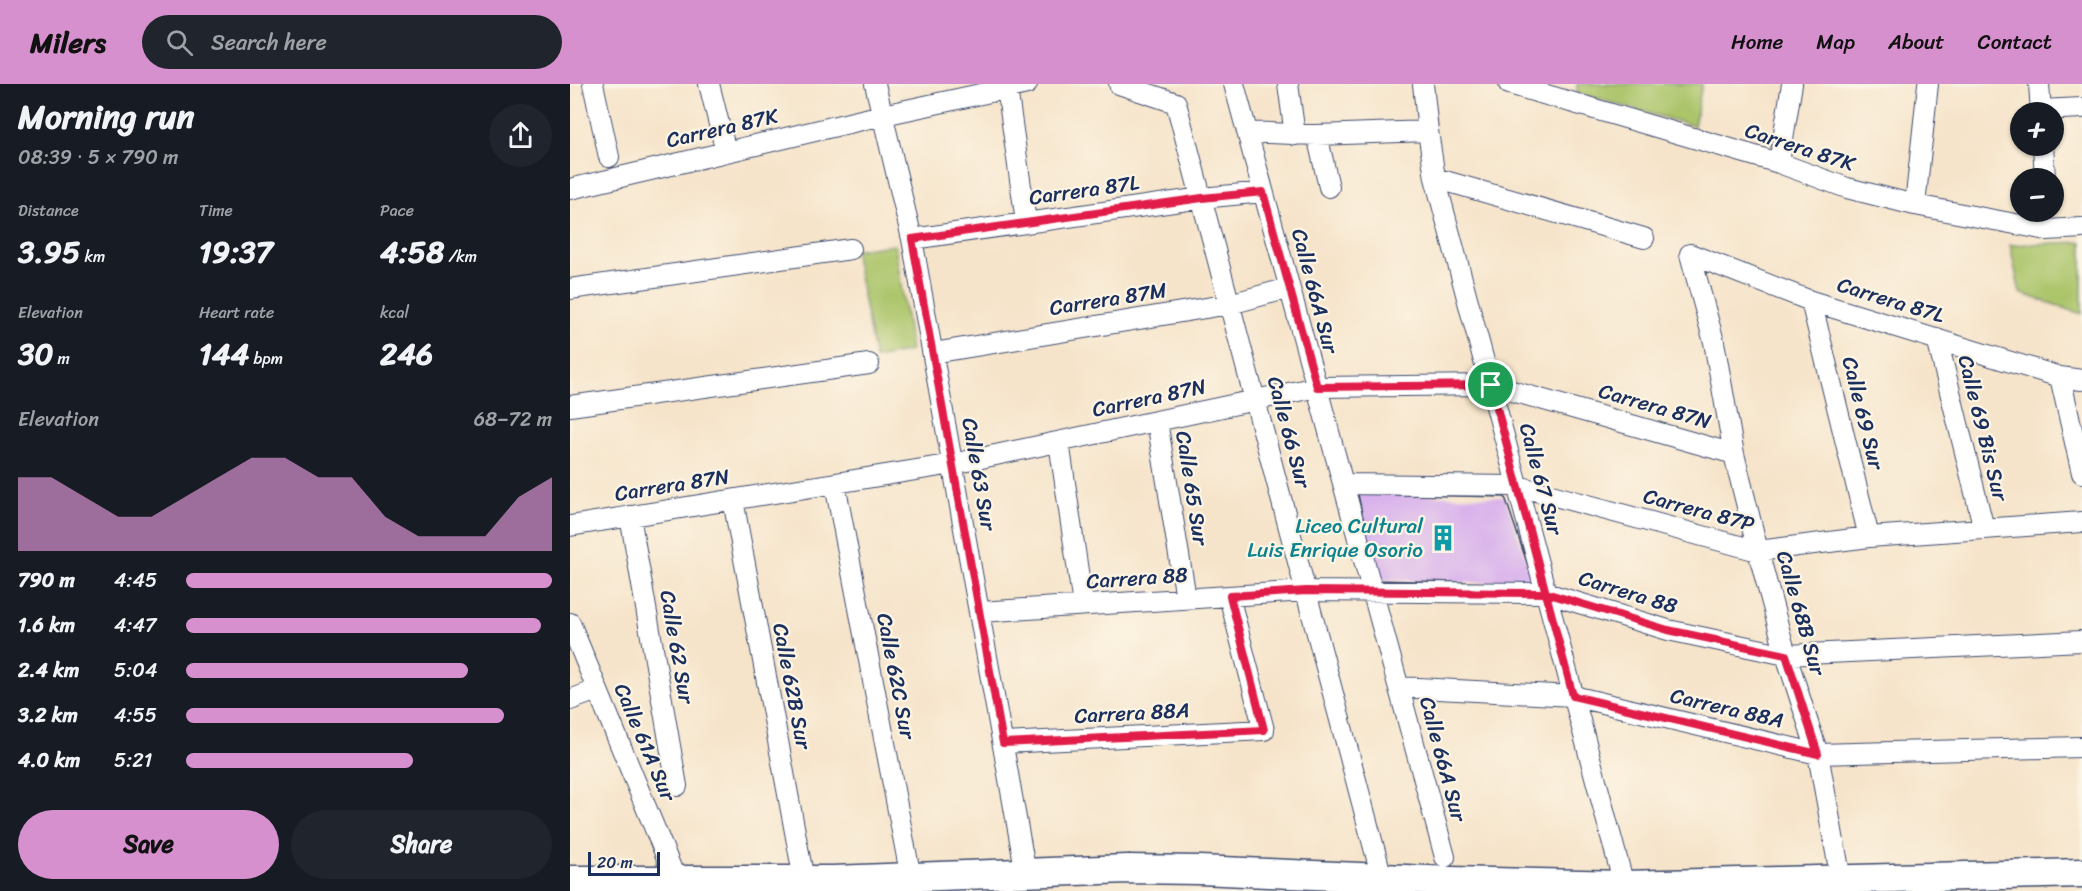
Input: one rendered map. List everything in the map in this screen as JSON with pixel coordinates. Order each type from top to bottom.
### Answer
[{"type":"street","points":[[592,84],[609,157]]},
{"type":"street","points":[[709,84],[726,152]]},
{"type":"street","name":"Calle 63 Sur","points":[[875,84],[912,239],[1026,874]]},
{"type":"street","name":"Calle 66 Sur","points":[[1119,84],[1176,103],[1382,878]]},
{"type":"street","name":"Calle 66A Sur","points":[[1234,84],[1445,857]]},
{"type":"street","name":"Calle 67 Sur","points":[[1423,84],[1435,178],[1624,885]]},
{"type":"street","name":"Carrera 87K","points":[[1509,84],[1562,92],[1847,188],[1915,205],[2010,216]]},
{"type":"street","points":[[1779,164],[1792,84]]},
{"type":"street","points":[[1915,205],[1928,84]]},
{"type":"street","points":[[2039,84],[2040,102]]},
{"type":"street","points":[[1283,85],[1295,135]]},
{"type":"street","points":[[1017,86],[1026,222]]},
{"type":"street","name":"Carrera 87K","points":[[570,189],[1017,86]]},
{"type":"street","points":[[2064,109],[2082,108]]},
{"type":"street","points":[[1247,132],[1317,135],[1428,130]]},
{"type":"street","points":[[1317,135],[1329,187]]},
{"type":"street","points":[[1435,178],[1644,238]]},
{"type":"street","name":"Carrera 87L","points":[[912,239],[1202,198],[1263,192]]},
{"type":"street","name":"Carrera 87K","points":[[2056,222],[2082,228]]},
{"type":"street","points":[[570,289],[851,249]]},
{"type":"street","name":"Carrera 87L","points":[[1690,254],[1811,301],[2060,377],[2082,380]]},
{"type":"street","name":"Calle 68B Sur","points":[[1690,254],[1714,342],[1734,454],[1758,550],[1786,655],[1818,754],[1841,880]]},
{"type":"street","name":"Carrera 87M","points":[[933,353],[1230,304],[1289,288]]},
{"type":"street","name":"Calle 69 Sur","points":[[1811,301],[1869,537]]},
{"type":"street","name":"Calle 69 Bis Sur","points":[[1937,339],[1984,528]]},
{"type":"street","points":[[570,406],[869,364]]},
{"type":"street","points":[[2060,377],[2082,473]]},
{"type":"street","name":"Carrera 87N","points":[[570,526],[953,464],[1317,387],[1491,385],[1734,454]]},
{"type":"street","name":"Calle 65 Sur","points":[[1157,421],[1186,598]]},
{"type":"street","points":[[1059,442],[1083,605]]},
{"type":"street","name":"Calle 62C Sur","points":[[835,484],[911,878]]},
{"type":"street","name":"Carrera 87P","points":[[1343,484],[1518,486],[1758,550],[1869,537],[2082,522]]},
{"type":"street","name":"Calle 62B Sur","points":[[733,500],[804,880]]},
{"type":"street","name":"Calle 62 Sur","points":[[630,516],[677,786]]},
{"type":"street","name":"Carrera 88","points":[[980,612],[1306,591],[1546,593],[1668,630],[1786,655],[2082,641]]},
{"type":"street","name":"Carrera 88A","points":[[1003,743],[1264,730],[1230,596]]},
{"type":"street","name":"Calle 61A Sur","points":[[570,623],[676,880]]},
{"type":"street","name":"Carrera 88A","points":[[1399,687],[1573,696],[1818,754],[2082,747]]},
{"type":"street","points":[[570,700],[597,690]]},
{"type":"street","points":[[570,880],[911,878],[1127,869],[1382,878],[1534,887],[1841,880],[1922,884],[2082,873]]},
{"type":"green space","points":[[1577,84],[1702,84],[1694,126],[1577,93]]},
{"type":"green space","points":[[2082,242],[2082,314],[2020,293],[2010,245]]},
{"type":"green space","points":[[895,245],[911,351],[875,358],[854,250]]},
{"type":"building","name":"Liceo Cultural Luis Enrique Osorio","points":[[1358,494],[1505,497],[1534,584],[1376,580]]},
{"type":"place","name":"Liceo Cultural Luis Enrique Osorio","points":[[1443,538]]},
{"type":"route","points":[[1491,385],[1317,387],[1263,192],[1202,198],[912,239],[1003,743],[1264,730],[1230,596],[1372,590],[1546,593],[1668,630],[1786,655],[1818,754],[1573,696],[1546,593],[1491,385]]}]
